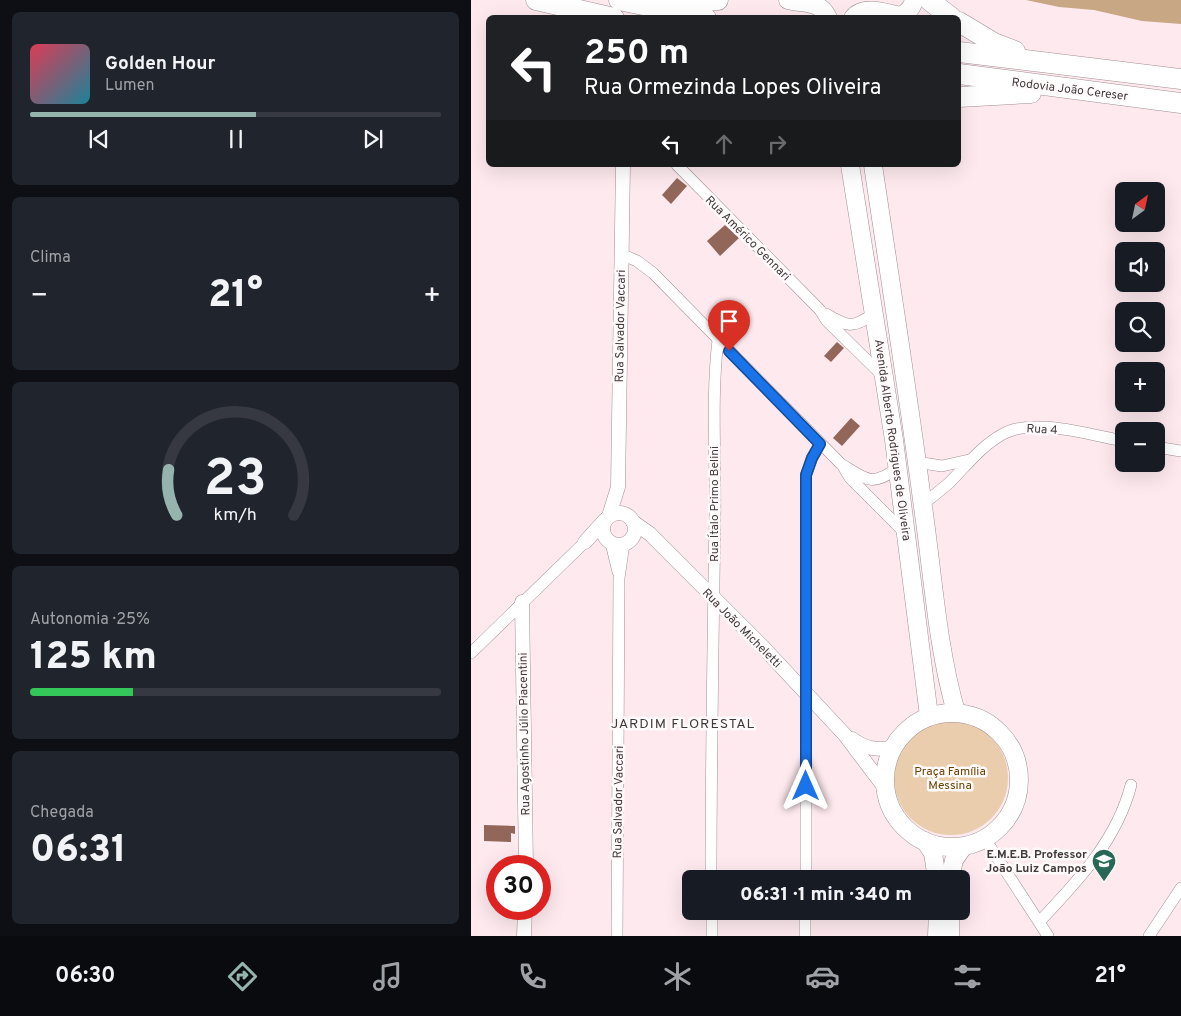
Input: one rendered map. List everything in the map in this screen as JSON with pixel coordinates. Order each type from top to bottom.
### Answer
[{"type":"highway","points":[[536,0],[601,15]]},
{"type":"highway","points":[[619,0],[692,15]]},
{"type":"highway","points":[[649,6],[718,0]]},
{"type":"highway","points":[[929,0],[948,15]]},
{"type":"highway","points":[[961,23],[994,43],[1053,63]]},
{"type":"highway","name":"Rodovia João Cereser","points":[[961,52],[1181,79]]},
{"type":"highway","name":"Rodovia João Cereser","points":[[961,74],[1181,103]]},
{"type":"highway","points":[[961,97],[1099,93]]},
{"type":"main road","points":[[787,0],[817,4],[822,7],[826,15]]},
{"type":"main road","points":[[902,15],[912,7],[914,0]]},
{"type":"main road","points":[[855,15],[866,10],[894,15]]},
{"type":"main road","name":"Avenida Alberto Rodrigues de Oliveira","points":[[850,167],[885,378],[907,535],[929,716]]},
{"type":"main road","name":"Avenida Alberto Rodrigues de Oliveira","points":[[873,167],[915,462],[923,504],[941,650],[956,712]]},
{"type":"main road","points":[[956,712],[977,717],[996,728],[1010,745],[1018,765],[1020,787],[1014,808],[1002,826],[985,839],[963,847],[943,847],[925,841],[910,832],[898,820],[889,805],[885,788],[886,767],[893,748],[908,729],[929,716],[956,712]]},
{"type":"main road","points":[[925,841],[933,853],[936,870]]},
{"type":"main road","points":[[951,870],[953,860],[963,847]]},
{"type":"main road","points":[[937,936],[938,920]]},
{"type":"main road","points":[[950,920],[950,936]]},
{"type":"street","name":"Rua Salvador Vaccari","points":[[607,518],[618,487],[623,167]]},
{"type":"street","name":"Rua Américo Gennari","points":[[679,167],[820,310],[827,321],[885,378]]},
{"type":"street","points":[[861,231],[882,229]]},
{"type":"street","points":[[621,254],[637,261],[653,273],[841,464],[867,480],[874,481],[883,478],[897,468]]},
{"type":"street","name":"Rua Américo Gennari","points":[[820,310],[844,325],[851,326],[875,313]]},
{"type":"street","name":"Rua Ítalo Primo Belini","points":[[711,870],[714,376],[718,340]]},
{"type":"street","name":"Rua 4","points":[[923,504],[949,483],[969,460],[1004,433],[1022,428],[1041,427],[1115,440]]},
{"type":"street","points":[[806,870],[806,475],[812,458],[820,444]]},
{"type":"street","points":[[1165,448],[1181,451]]},
{"type":"street","name":"Rua 4","points":[[915,462],[942,466],[969,460]]},
{"type":"street","points":[[841,464],[850,478],[907,535]]},
{"type":"street","name":"Rua Salvador Vaccari","points":[[618,487],[630,518]]},
{"type":"street","points":[[471,653],[585,542],[607,518],[618,513],[630,518],[634,533],[617,542]]},
{"type":"street","points":[[607,518],[602,530],[617,542]]},
{"type":"street","name":"Rua João Micheletti","points":[[630,518],[643,527],[805,691],[845,735],[885,788]]},
{"type":"street","points":[[585,542],[643,540],[659,544]]},
{"type":"street","name":"Rua Salvador Vaccari","points":[[617,542],[619,578],[617,936]]},
{"type":"street","name":"Rua Agostinho Júlio Piacentini","points":[[522,602],[526,855]]},
{"type":"street","name":"Rua João Micheletti","points":[[845,735],[864,748],[880,750],[893,748]]},
{"type":"street","points":[[1040,921],[1073,887],[1100,853],[1117,824],[1131,785]]},
{"type":"street","points":[[985,839],[1048,936]]},
{"type":"street","points":[[1149,936],[1181,888]]},
{"type":"street","points":[[524,936],[525,920]]},
{"type":"street","points":[[712,920],[712,936]]},
{"type":"street","points":[[805,920],[805,936]]},
{"type":"green space","name":"Praça Família Messina","points":[[951,721],[973,726],[991,738],[1003,756],[1008,778],[1003,800],[991,818],[973,830],[951,835],[929,830],[911,818],[899,800],[894,778],[899,756],[911,738],[929,726]]},
{"type":"shaded area","points":[[1026,0],[1181,0],[1181,24],[1142,21],[1094,10],[1059,7]]},
{"type":"building","points":[[677,178],[687,186],[671,204],[662,195]]},
{"type":"building","points":[[725,225],[739,238],[720,256],[707,241]]},
{"type":"building","points":[[837,342],[844,348],[831,362],[824,356]]},
{"type":"building","points":[[851,418],[860,426],[842,446],[833,438]]},
{"type":"building","points":[[484,825],[515,826],[515,834],[511,833],[511,842],[484,841]]},
{"type":"place","name":"E.M.E.B. Professor João Luiz Campos","points":[[1104,882]]},
{"type":"district","name":"JARDIM FLORESTAL","points":[[683,723]]},
{"type":"route","points":[[729,351],[820,444],[812,458],[806,475],[808,518],[805,691],[806,786]]}]
